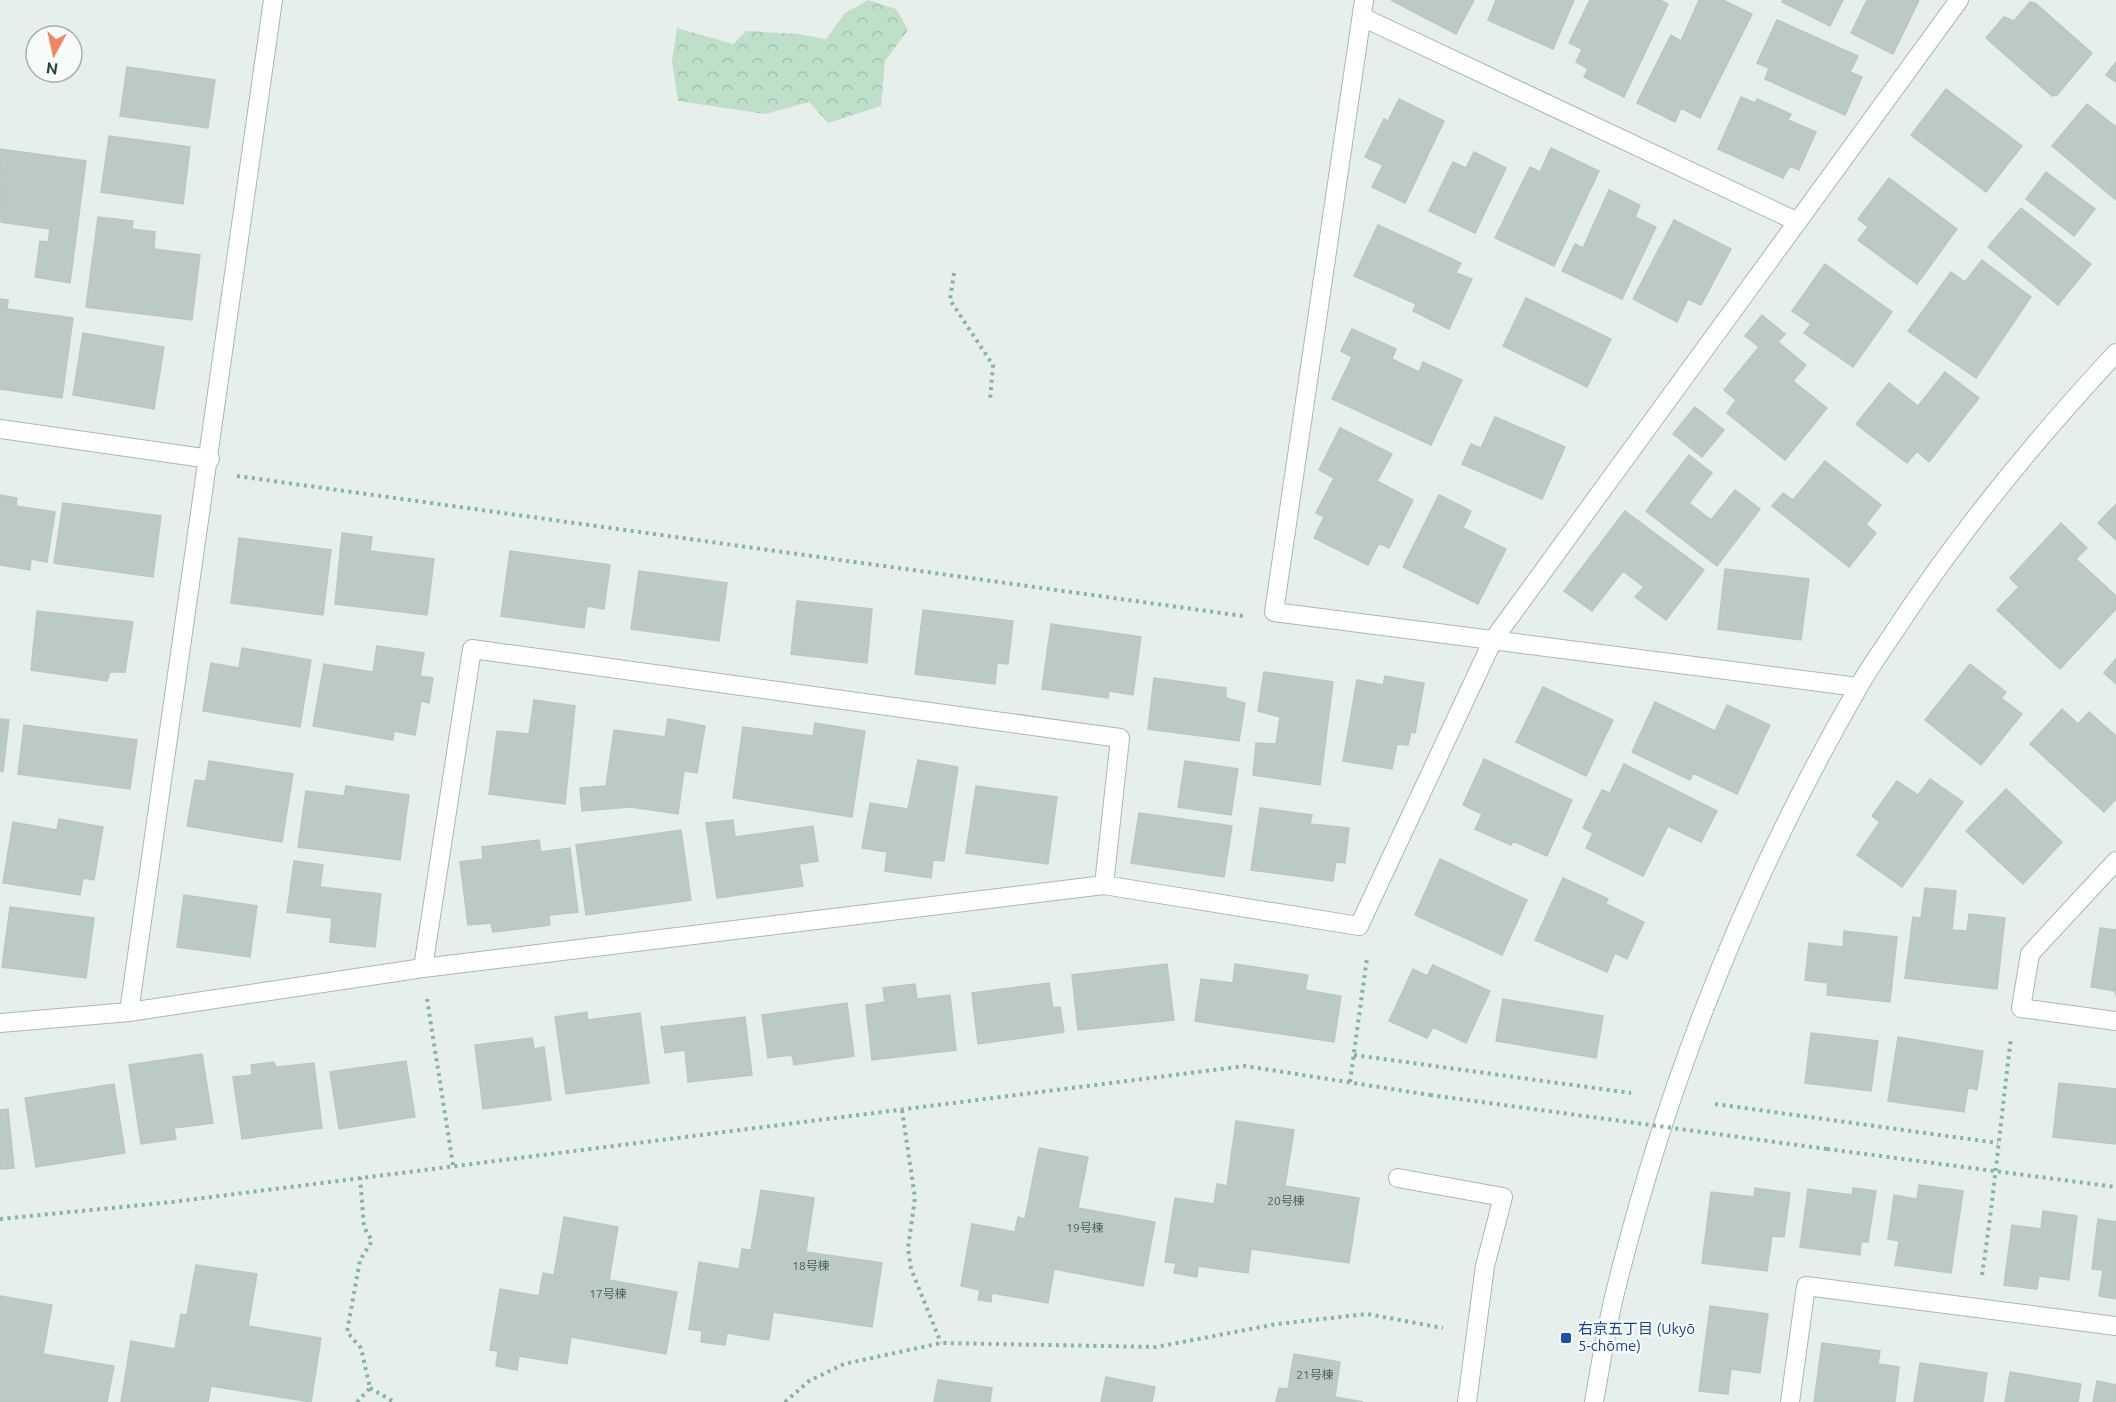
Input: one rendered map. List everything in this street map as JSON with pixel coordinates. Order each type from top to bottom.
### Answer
[{"type":"street","points":[[129,1012],[210,459],[273,0]]},
{"type":"street","points":[[0,1023],[129,1012],[423,969],[1104,885],[1359,927],[1493,640],[1959,0]]},
{"type":"street","points":[[1798,222],[1363,9],[1274,612],[1858,687]]},
{"type":"street","points":[[1594,1402],[1619,1276],[1651,1159],[1698,1021],[1730,941],[1775,849],[1858,687],[1944,559],[2041,434],[2116,353]]},
{"type":"street","points":[[0,429],[210,459]]},
{"type":"street","points":[[423,969],[472,649],[1120,738],[1104,885]]},
{"type":"street","points":[[2116,861],[2030,954],[2021,1008],[2116,1022]]},
{"type":"street","points":[[1398,1178],[1503,1197],[1485,1266],[1467,1402]]},
{"type":"street","points":[[1790,1402],[1806,1286],[2116,1326]]},
{"type":"path","points":[[954,273],[950,300],[993,365],[990,400]]},
{"type":"path","points":[[210,459],[227,475],[1247,616],[1274,612]]},
{"type":"path","points":[[1350,1082],[1369,947],[1359,927]]},
{"type":"path","points":[[423,969],[453,1165]]},
{"type":"path","points":[[1977,1308],[1997,1172],[1998,1143],[2012,1031],[2021,1008]]},
{"type":"path","points":[[1354,1055],[1631,1093]]},
{"type":"path","points":[[0,1219],[172,1202],[1245,1066],[1430,1095],[2116,1186]]},
{"type":"path","points":[[1715,1104],[1998,1143]]},
{"type":"path","points":[[902,1110],[915,1197],[908,1248],[909,1258],[941,1343]]},
{"type":"path","points":[[360,1177],[364,1227],[372,1241],[360,1260],[347,1332],[361,1348],[370,1388],[394,1402]]},
{"type":"path","points":[[785,1402],[808,1381],[844,1364],[941,1343],[1156,1347],[1276,1324],[1367,1314],[1476,1334]]},
{"type":"path","points":[[357,1402],[370,1388]]},
{"type":"green space","points":[[868,0],[896,9],[908,30],[885,61],[881,106],[828,123],[809,102],[765,114],[678,101],[672,61],[677,28],[733,44],[746,31],[798,34],[826,39],[845,13]]},
{"type":"building","points":[[1391,0],[1474,0],[1456,34]]},
{"type":"building","points":[[1496,0],[1574,0],[1553,49],[1488,20]]},
{"type":"building","points":[[1590,0],[1660,0],[1668,4],[1624,97],[1584,77],[1588,69],[1576,62],[1582,49],[1569,43]]},
{"type":"building","points":[[1699,0],[1723,0],[1752,14],[1700,118],[1681,108],[1675,122],[1637,103],[1671,35],[1681,41]]},
{"type":"building","points":[[1783,0],[1843,0],[1830,26],[1782,2]]},
{"type":"building","points":[[1867,0],[1919,0],[1893,54],[1851,33]]},
{"type":"building","points":[[2030,2],[2035,3],[2092,53],[2057,95],[2052,96],[1986,38],[2004,17],[2014,21]]},
{"type":"building","points":[[1777,20],[1858,56],[1850,72],[1862,77],[1845,115],[1765,79],[1769,68],[1757,63]]},
{"type":"building","points":[[2116,62],[2116,82],[2106,75]]},
{"type":"building","points":[[127,67],[215,80],[208,128],[120,116]]},
{"type":"building","points":[[1946,89],[2022,146],[1986,192],[1911,135]]},
{"type":"building","points":[[1741,97],[1755,103],[1757,99],[1791,114],[1788,120],[1816,132],[1799,170],[1790,166],[1783,178],[1718,149]]},
{"type":"building","points":[[1399,99],[1444,121],[1405,203],[1372,187],[1383,165],[1365,157],[1384,119],[1388,121]]},
{"type":"building","points":[[2087,104],[2116,127],[2116,200],[2052,146]]},
{"type":"building","points":[[109,136],[190,147],[183,204],[101,192]]},
{"type":"building","points":[[1551,148],[1599,171],[1554,266],[1495,238],[1530,167],[1540,172]]},
{"type":"building","points":[[0,149],[86,161],[70,283],[35,277],[40,241],[48,242],[50,229],[1,222]]},
{"type":"building","points":[[1474,152],[1506,168],[1475,233],[1429,211],[1453,162],[1466,168]]},
{"type":"building","points":[[2046,172],[2095,209],[2074,236],[2026,199]]},
{"type":"building","points":[[1889,178],[1957,229],[1917,284],[1858,240],[1868,227],[1858,219]]},
{"type":"building","points":[[1609,190],[1640,205],[1635,217],[1656,227],[1622,299],[1562,271],[1575,244],[1583,248]]},
{"type":"building","points":[[2021,208],[2091,264],[2058,305],[1988,247]]},
{"type":"building","points":[[98,217],[133,221],[132,229],[155,232],[154,249],[200,255],[192,320],[86,307]]},
{"type":"building","points":[[1674,220],[1731,249],[1701,305],[1688,299],[1677,322],[1633,299]]},
{"type":"building","points":[[1378,225],[1461,263],[1456,273],[1472,279],[1449,329],[1413,311],[1416,304],[1354,276]]},
{"type":"building","points":[[1982,260],[2031,297],[1976,378],[1908,331],[1951,272],[1965,282]]},
{"type":"building","points":[[1825,264],[1892,312],[1853,367],[1804,333],[1811,324],[1792,311]]},
{"type":"building","points":[[1526,298],[1611,339],[1587,387],[1503,346]]},
{"type":"building","points":[[0,299],[8,300],[7,309],[73,318],[62,398],[0,389]]},
{"type":"building","points":[[1762,315],[1785,334],[1778,342],[1806,365],[1793,381],[1827,408],[1785,460],[1727,413],[1736,400],[1724,390],[1759,347],[1745,336]]},
{"type":"building","points":[[1352,329],[1396,349],[1392,359],[1419,372],[1423,362],[1462,380],[1431,445],[1332,399],[1352,357],[1341,351]]},
{"type":"building","points":[[83,333],[164,347],[154,409],[73,395]]},
{"type":"building","points":[[1945,372],[1979,398],[1929,462],[1917,451],[1907,463],[1856,424],[1889,383],[1918,406]]},
{"type":"building","points":[[1695,407],[1724,430],[1702,457],[1673,434]]},
{"type":"building","points":[[1495,417],[1565,447],[1542,499],[1462,464],[1471,444],[1481,448]]},
{"type":"building","points":[[1340,428],[1392,454],[1377,481],[1413,500],[1389,548],[1379,543],[1368,565],[1314,538],[1324,517],[1316,513],[1334,478],[1319,470]]},
{"type":"building","points":[[1689,455],[1712,473],[1689,503],[1711,520],[1735,490],[1760,509],[1717,566],[1646,511]]},
{"type":"building","points":[[1825,461],[1881,505],[1866,524],[1876,533],[1849,567],[1772,506],[1783,493],[1793,500]]},
{"type":"building","points":[[0,495],[17,498],[16,506],[55,512],[47,562],[31,559],[30,570],[0,565]]},
{"type":"building","points":[[1439,495],[1471,511],[1463,528],[1506,549],[1478,604],[1403,567]]},
{"type":"building","points":[[63,503],[161,516],[153,577],[54,563]]},
{"type":"building","points":[[2116,504],[2116,540],[2098,523]]},
{"type":"building","points":[[1625,511],[1704,570],[1666,620],[1635,597],[1644,587],[1623,571],[1592,611],[1564,591]]},
{"type":"building","points":[[2061,523],[2087,548],[2076,559],[2116,596],[2116,609],[2060,669],[1997,610],[2019,587],[2010,578]]},
{"type":"building","points":[[342,533],[372,537],[370,551],[434,559],[427,615],[335,604]]},
{"type":"building","points":[[239,538],[331,550],[323,615],[231,603]]},
{"type":"building","points":[[510,551],[610,565],[604,609],[587,606],[584,628],[501,616]]},
{"type":"building","points":[[1725,569],[1809,579],[1801,640],[1718,629]]},
{"type":"building","points":[[639,571],[727,583],[719,641],[631,629]]},
{"type":"building","points":[[797,601],[872,609],[867,663],[791,654]]},
{"type":"building","points":[[923,610],[1013,621],[1008,664],[997,663],[995,684],[915,674]]},
{"type":"building","points":[[37,611],[133,622],[125,672],[110,672],[107,681],[31,670]]},
{"type":"building","points":[[1051,624],[1141,637],[1133,695],[1109,691],[1108,698],[1042,689]]},
{"type":"building","points":[[377,646],[424,653],[420,676],[433,678],[429,703],[421,701],[415,735],[394,731],[393,740],[313,726],[324,664],[373,672]]},
{"type":"building","points":[[242,648],[311,660],[300,727],[203,711],[211,663],[239,668]]},
{"type":"building","points":[[2116,659],[2116,684],[2104,673]]},
{"type":"building","points":[[1970,664],[2006,692],[2001,698],[2022,714],[1981,765],[1925,720]]},
{"type":"building","points":[[1264,672],[1333,682],[1320,785],[1253,775],[1256,743],[1276,744],[1280,717],[1258,711]]},
{"type":"building","points":[[1385,676],[1424,683],[1415,733],[1411,732],[1408,745],[1397,744],[1392,769],[1343,761],[1357,680],[1383,685]]},
{"type":"building","points":[[1154,678],[1226,688],[1226,698],[1245,703],[1239,741],[1148,729]]},
{"type":"building","points":[[1543,687],[1613,720],[1586,776],[1516,742]]},
{"type":"building","points":[[534,700],[575,706],[565,804],[489,794],[497,731],[529,734]]},
{"type":"building","points":[[1655,702],[1715,731],[1727,705],[1770,725],[1737,794],[1693,773],[1690,780],[1632,752]]},
{"type":"building","points":[[2062,709],[2078,724],[2089,712],[2116,736],[2116,799],[2104,812],[2030,744]]},
{"type":"building","points":[[0,719],[9,720],[3,772],[0,771]]},
{"type":"building","points":[[668,719],[705,726],[697,773],[684,771],[678,814],[631,807],[582,811],[580,788],[606,786],[614,730],[665,737]]},
{"type":"building","points":[[815,723],[865,731],[852,817],[733,798],[743,727],[813,736]]},
{"type":"building","points":[[24,725],[137,740],[130,789],[18,774]]},
{"type":"building","points":[[1484,759],[1572,800],[1547,856],[1513,841],[1511,845],[1475,829],[1482,814],[1463,805]]},
{"type":"building","points":[[918,760],[958,767],[944,861],[933,860],[931,878],[885,871],[887,852],[862,848],[870,803],[908,809]]},
{"type":"building","points":[[209,761],[293,774],[282,842],[187,826],[195,780],[206,781]]},
{"type":"building","points":[[1185,761],[1238,769],[1231,815],[1178,807]]},
{"type":"building","points":[[1624,764],[1717,811],[1701,842],[1668,826],[1643,876],[1586,848],[1593,833],[1583,828],[1602,790],[1610,793]]},
{"type":"building","points":[[1930,779],[1963,802],[1902,887],[1857,855],[1880,822],[1872,816],[1897,781],[1918,795]]},
{"type":"building","points":[[346,786],[409,795],[400,860],[298,847],[306,791],[344,796]]},
{"type":"building","points":[[976,786],[1057,797],[1048,864],[966,853]]},
{"type":"building","points":[[2006,789],[2062,842],[2023,884],[1966,831]]},
{"type":"building","points":[[1260,808],[1312,815],[1310,824],[1349,828],[1345,863],[1336,862],[1333,881],[1251,870]]},
{"type":"building","points":[[1139,813],[1232,826],[1224,877],[1131,863]]},
{"type":"building","points":[[59,819],[103,827],[94,880],[83,878],[80,895],[3,883],[13,822],[57,830]]},
{"type":"building","points":[[733,820],[735,837],[813,826],[818,861],[799,864],[803,886],[717,898],[706,823]]},
{"type":"building","points":[[681,830],[691,900],[586,915],[576,845]]},
{"type":"building","points":[[539,840],[541,852],[570,848],[578,912],[549,915],[550,925],[493,932],[491,923],[468,925],[460,862],[483,859],[482,847]]},
{"type":"building","points":[[1440,859],[1527,900],[1502,955],[1415,915]]},
{"type":"building","points":[[294,861],[323,865],[320,887],[381,894],[375,947],[330,942],[332,918],[287,912]]},
{"type":"building","points":[[1563,878],[1608,899],[1606,904],[1644,922],[1627,959],[1615,953],[1607,972],[1535,940]]},
{"type":"building","points":[[1925,888],[1956,891],[1952,930],[1967,931],[1969,914],[2005,918],[1997,989],[1905,978],[1913,917],[1921,918]]},
{"type":"building","points":[[184,895],[257,906],[250,957],[177,947]]},
{"type":"building","points":[[10,907],[94,918],[86,978],[2,967]]},
{"type":"building","points":[[2100,928],[2116,930],[2116,996],[2115,991],[2091,987]]},
{"type":"building","points":[[1844,931],[1897,937],[1890,1002],[1827,995],[1828,983],[1805,980],[1809,943],[1843,947]]},
{"type":"building","points":[[1167,964],[1174,1020],[1078,1030],[1072,975]]},
{"type":"building","points":[[1235,964],[1308,975],[1305,990],[1341,996],[1334,1042],[1195,1021],[1201,979],[1233,983]]},
{"type":"building","points":[[1433,965],[1490,991],[1466,1043],[1433,1027],[1427,1038],[1389,1021],[1413,969],[1427,976]]},
{"type":"building","points":[[1049,983],[1053,1008],[1060,1007],[1064,1032],[978,1044],[972,993]]},
{"type":"building","points":[[915,984],[917,999],[950,995],[956,1050],[872,1060],[866,1005],[885,1002],[883,988]]},
{"type":"building","points":[[1503,999],[1603,1016],[1596,1058],[1496,1041]]},
{"type":"building","points":[[847,1003],[854,1056],[794,1065],[792,1055],[768,1058],[762,1015]]},
{"type":"building","points":[[587,1012],[588,1020],[640,1013],[649,1083],[566,1094],[555,1017]]},
{"type":"building","points":[[745,1017],[752,1075],[688,1082],[685,1050],[665,1053],[661,1027]]},
{"type":"building","points":[[1811,1033],[1878,1041],[1871,1091],[1805,1083]]},
{"type":"building","points":[[1898,1037],[1983,1051],[1977,1090],[1968,1087],[1964,1112],[1888,1101]]},
{"type":"building","points":[[532,1038],[534,1049],[544,1047],[551,1100],[483,1109],[475,1045]]},
{"type":"building","points":[[202,1054],[213,1123],[174,1128],[176,1139],[141,1144],[129,1065]]},
{"type":"building","points":[[406,1061],[415,1117],[339,1129],[330,1072]]},
{"type":"building","points":[[274,1062],[276,1067],[314,1063],[322,1128],[242,1139],[233,1077],[252,1075],[251,1065]]},
{"type":"building","points":[[2059,1083],[2116,1089],[2116,1144],[2053,1137]]},
{"type":"building","points":[[114,1084],[125,1153],[36,1167],[25,1098]]},
{"type":"building","points":[[8,1109],[14,1168],[0,1169],[0,1110]]},
{"type":"building","points":[[1236,1121],[1294,1130],[1285,1186],[1359,1198],[1349,1263],[1251,1249],[1248,1273],[1198,1266],[1197,1277],[1174,1273],[1176,1263],[1165,1262],[1175,1198],[1214,1204],[1217,1184],[1227,1186]]},
{"type":"building","points":[[1039,1148],[1088,1157],[1078,1208],[1155,1222],[1143,1286],[1054,1269],[1048,1303],[992,1293],[991,1302],[978,1300],[980,1290],[961,1286],[972,1224],[1015,1232],[1018,1217],[1025,1219]]},
{"type":"building","points":[[1919,1185],[1963,1191],[1951,1273],[1895,1265],[1899,1241],[1888,1239],[1894,1195],[1917,1199]]},
{"type":"building","points":[[1755,1188],[1790,1193],[1784,1237],[1772,1236],[1767,1271],[1702,1263],[1711,1192],[1754,1197]]},
{"type":"building","points":[[1853,1188],[1876,1191],[1868,1242],[1861,1242],[1860,1255],[1800,1247],[1808,1189],[1852,1195]]},
{"type":"building","points":[[761,1190],[814,1198],[806,1252],[882,1263],[872,1327],[773,1312],[769,1340],[727,1333],[725,1345],[701,1342],[702,1331],[689,1329],[699,1262],[739,1269],[742,1249],[751,1250]]},
{"type":"building","points":[[2043,1211],[2077,1216],[2069,1280],[2039,1276],[2037,1289],[2004,1285],[2012,1225],[2041,1229]]},
{"type":"building","points":[[564,1217],[618,1227],[609,1280],[677,1292],[666,1354],[571,1337],[567,1364],[519,1356],[517,1370],[496,1366],[498,1351],[490,1350],[500,1289],[539,1296],[543,1273],[554,1275]]},
{"type":"building","points":[[2098,1219],[2116,1222],[2116,1299],[2099,1296],[2103,1270],[2092,1269]]},
{"type":"building","points":[[196,1265],[257,1274],[248,1326],[321,1338],[311,1402],[211,1386],[208,1402],[121,1402],[131,1341],[175,1349],[181,1314],[187,1315]]},
{"type":"building","points":[[0,1296],[52,1305],[43,1354],[114,1366],[107,1402],[0,1402]]},
{"type":"building","points":[[1710,1306],[1768,1314],[1760,1373],[1731,1369],[1728,1394],[1699,1391]]},
{"type":"building","points":[[1822,1343],[1880,1351],[1878,1364],[1899,1367],[1895,1402],[1814,1402]]},
{"type":"building","points":[[1294,1354],[1340,1362],[1335,1397],[1363,1402],[1276,1402],[1279,1388],[1288,1389]]},
{"type":"building","points":[[1920,1363],[1987,1373],[1983,1402],[1914,1402]]},
{"type":"building","points":[[2010,1372],[2081,1384],[2078,1402],[2005,1402]]},
{"type":"building","points":[[1106,1377],[1155,1387],[1152,1402],[1101,1402]]},
{"type":"building","points":[[938,1380],[992,1388],[990,1402],[934,1402]]},
{"type":"building","points":[[2097,1381],[2116,1385],[2116,1402],[2093,1402]]},
{"type":"place","name":"右京五丁目 (Ukyō 5-chōme)","points":[[1566,1338]]}]
